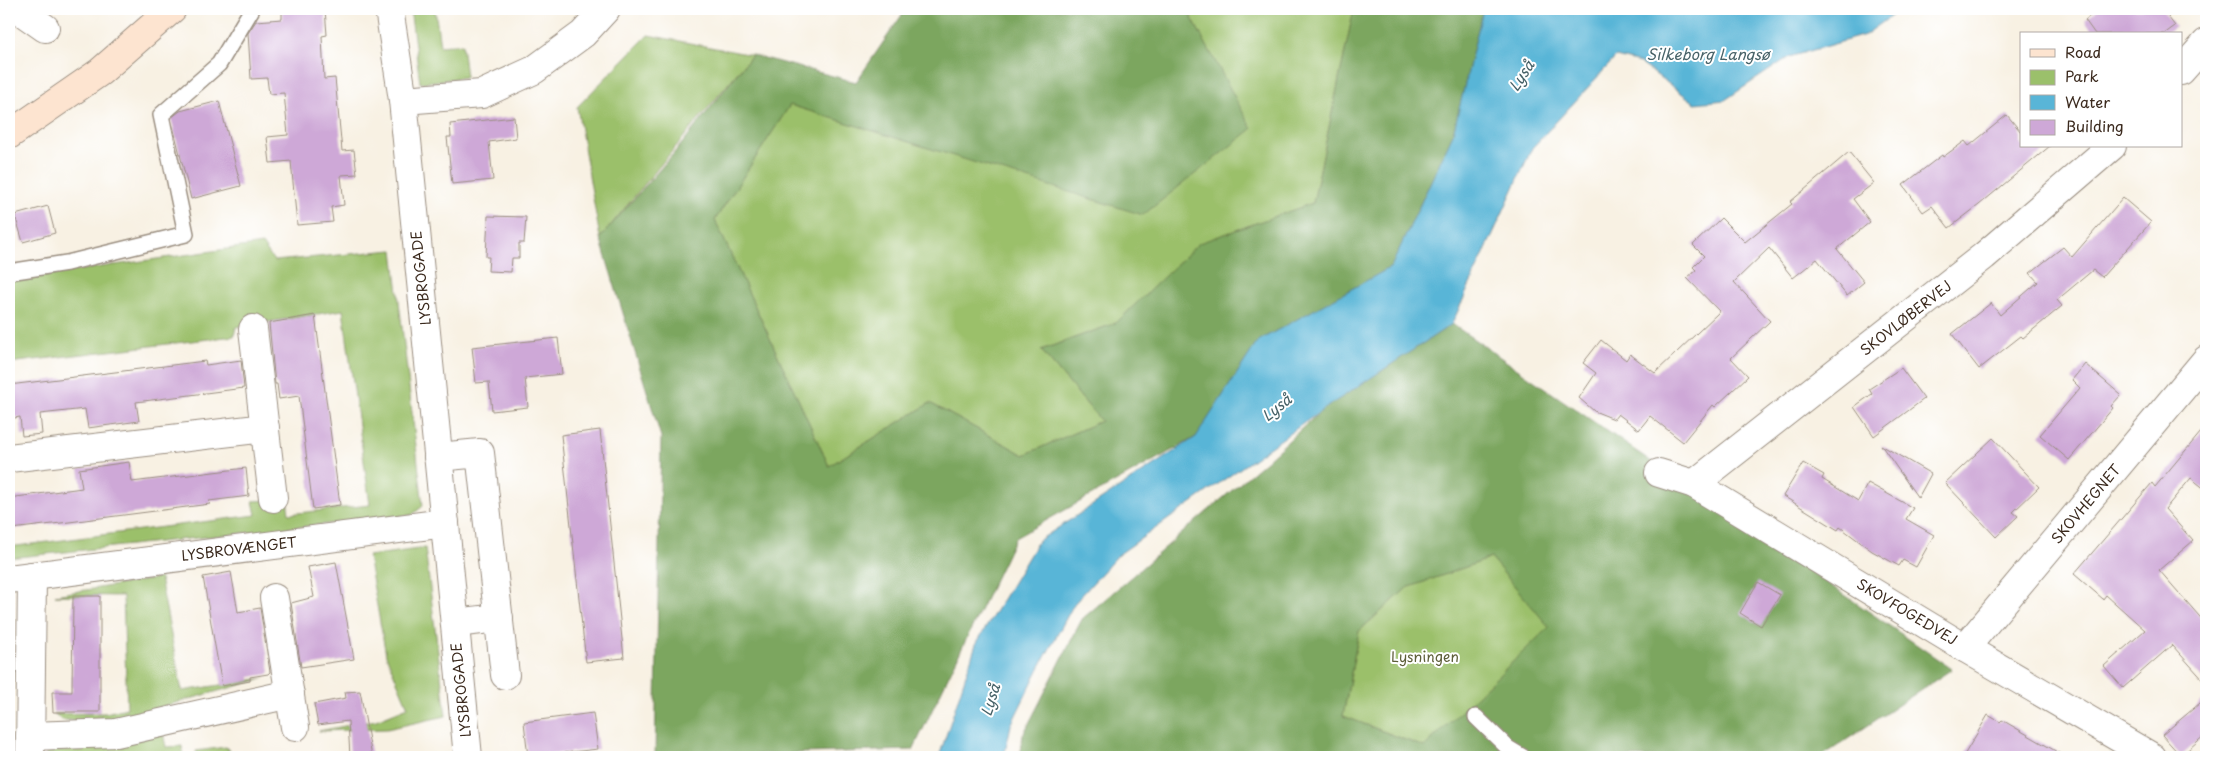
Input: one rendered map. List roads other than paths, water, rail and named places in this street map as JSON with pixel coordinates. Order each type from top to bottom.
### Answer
[{"type":"main road","points":[[9,135],[100,72],[172,9]]},
{"type":"street","points":[[20,9],[44,28]]},
{"type":"street","name":"LYSBROGADE","points":[[389,9],[403,100],[468,757]]},
{"type":"street","points":[[403,100],[482,94],[534,70],[582,34],[606,9]]},
{"type":"street","points":[[2182,70],[2206,43]]},
{"type":"street","name":"SKOVLØBERVEJ","points":[[1694,484],[1984,256],[2110,148]]},
{"type":"street","points":[[253,329],[273,498]]},
{"type":"street","name":"SKOVHEGNET","points":[[1965,648],[2206,360]]},
{"type":"street","points":[[9,458],[265,428]]},
{"type":"street","points":[[438,457],[480,453],[505,674]]},
{"type":"street","name":"SKOVFOGEDVEJ","points":[[1659,473],[1694,484],[1965,648],[2152,757]]},
{"type":"street","name":"LYSBROVÆNGET","points":[[290,694],[116,734],[30,746],[20,577],[445,523]]},
{"type":"street","points":[[274,598],[295,727]]},
{"type":"street","name":"LYSBROGADE","points":[[455,623],[499,618]]},
{"type":"lane","points":[[9,272],[67,263],[186,234],[161,115],[219,64],[252,9]]},
{"type":"lane","points":[[1476,717],[1508,748],[1523,757]]},
{"type":"water","points":[[1483,9],[1901,9],[1865,35],[1789,57],[1725,100],[1695,103],[1640,63],[1616,57],[1532,148],[1452,324],[1321,411],[1118,555],[1074,604],[1011,725],[1004,757],[939,757],[976,644],[1038,541],[1196,437],[1258,341],[1391,267],[1453,134]]},
{"type":"water label","name":"Silkeborg Langsø","points":[[1708,55]]},
{"type":"water label","name":"Lyså","points":[[1522,76]]},
{"type":"water label","name":"Lyså","points":[[1277,408]]},
{"type":"water label","name":"Lyså","points":[[991,700]]},
{"type":"park label","name":"Lysningen","points":[[1425,657]]}]
